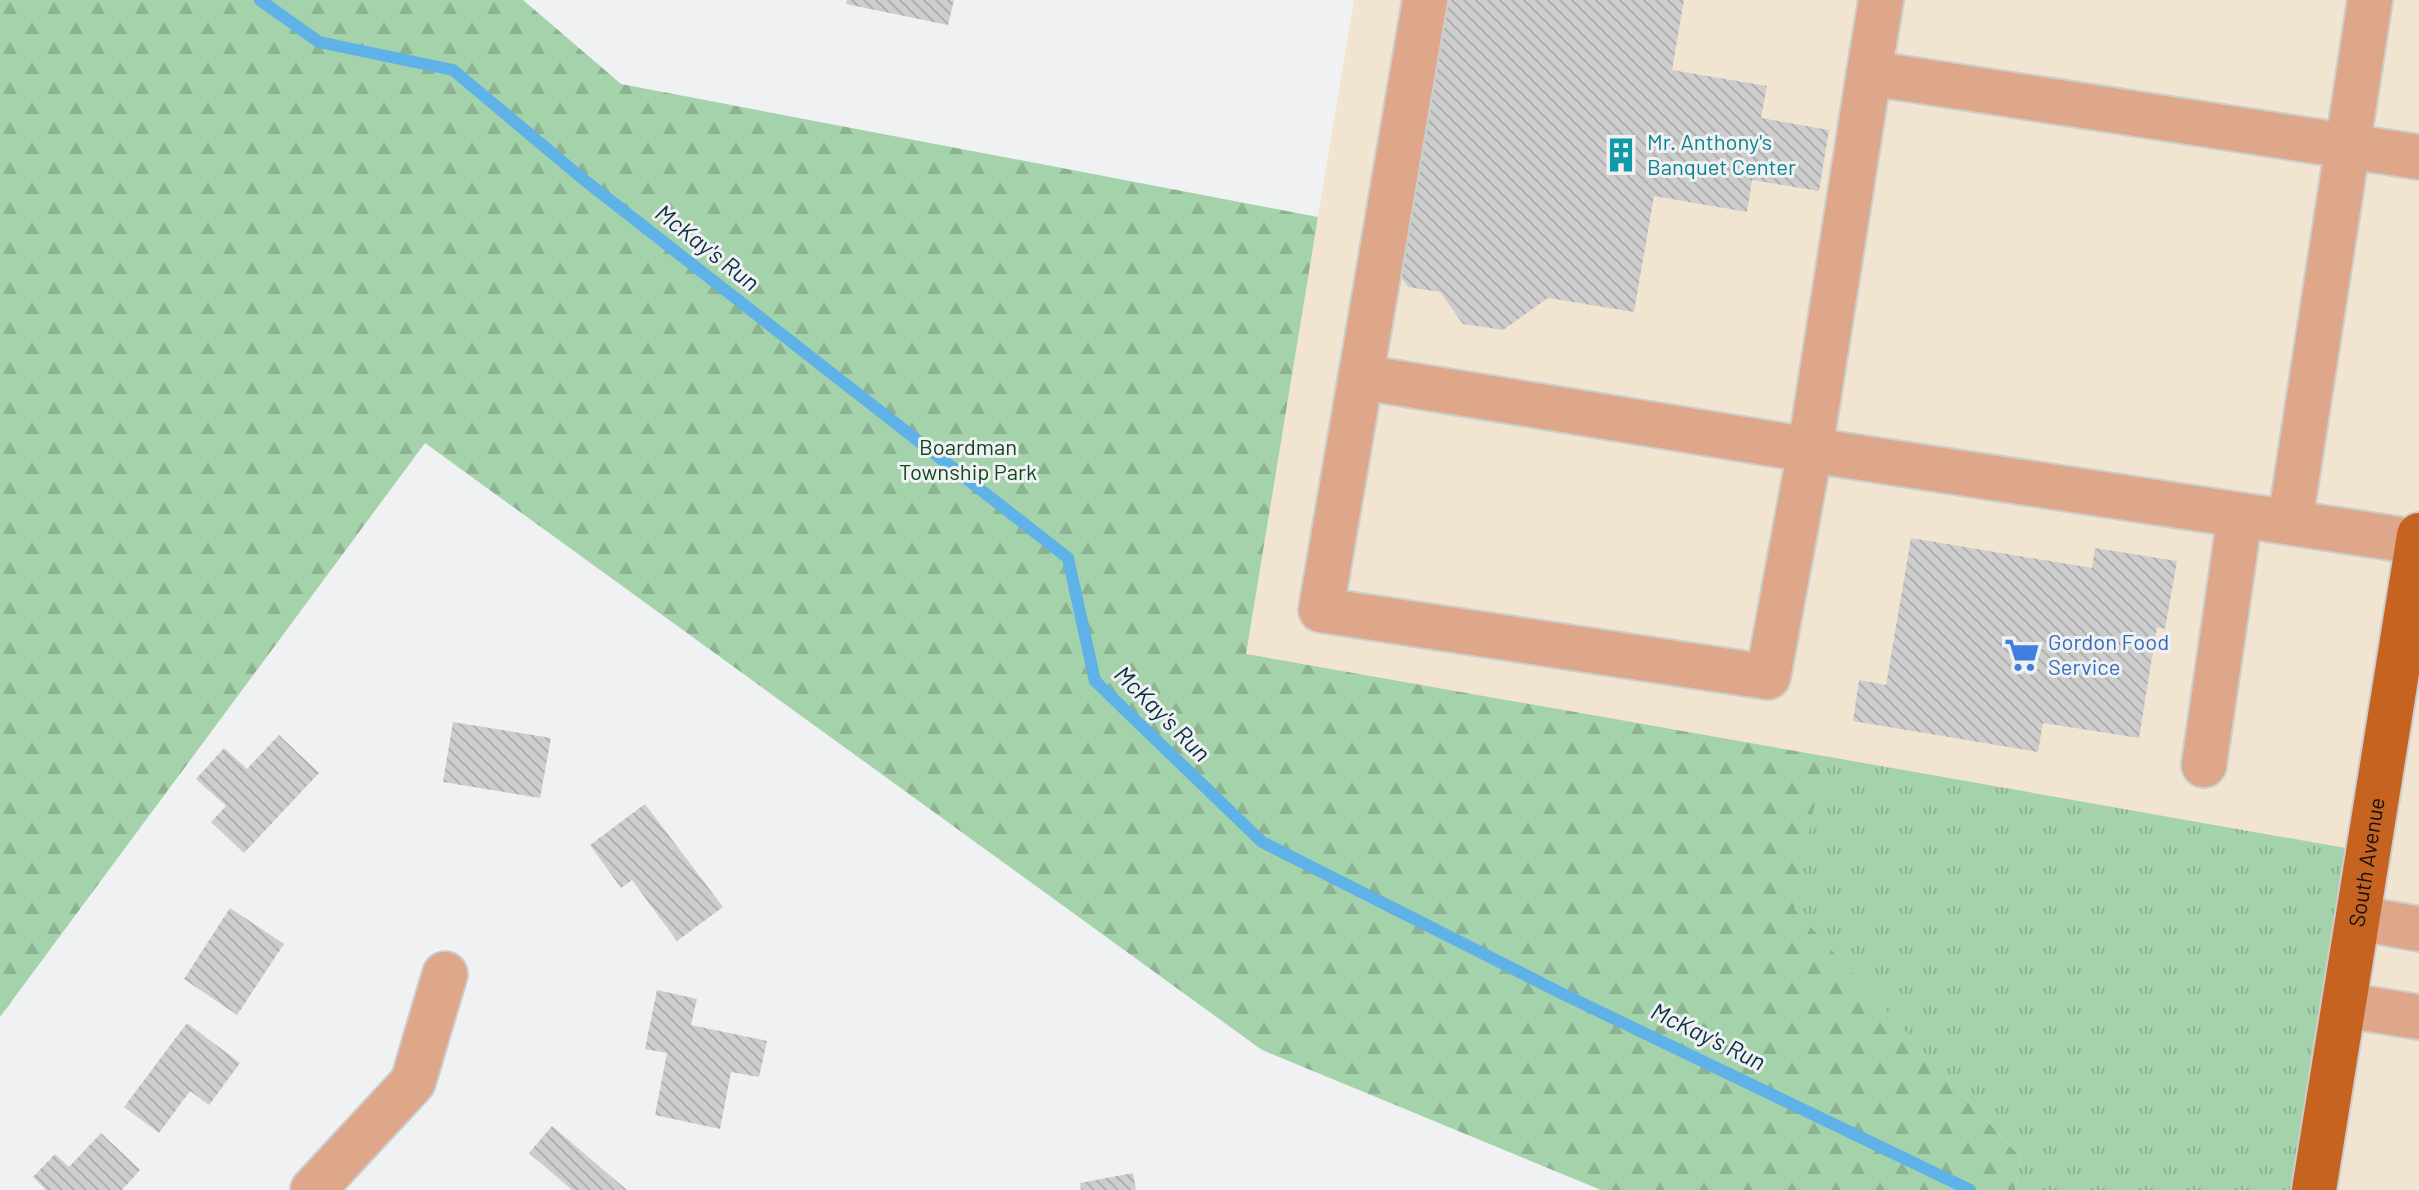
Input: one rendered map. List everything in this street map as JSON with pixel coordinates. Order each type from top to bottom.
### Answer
[{"type":"main road","name":"South Avenue","points":[[2314,1190],[2418,539]]},
{"type":"street","points":[[1425,0],[1321,610],[1768,677],[1810,450],[1881,0]]},
{"type":"street","points":[[2290,522],[2370,0]]},
{"type":"street","points":[[1869,73],[2419,157]]},
{"type":"street","points":[[1361,377],[1810,450],[2418,539]]},
{"type":"street","points":[[2204,765],[2240,515]]},
{"type":"street","points":[[2358,918],[2419,929]]},
{"type":"street","points":[[313,1190],[413,1082],[445,974]]},
{"type":"street","points":[[2344,1005],[2419,1017]]},
{"type":"shaded area","points":[[1354,0],[2419,0],[2419,1190],[2314,1190],[2358,918],[1245,654]]},
{"type":"green space","name":"Boardman Township Park","points":[[0,0],[523,0],[621,84],[1318,217],[1246,654],[1824,756],[1794,909],[2021,1158],[2015,1190],[1601,1190],[1262,1050],[425,443],[0,1017]]},
{"type":"green space","points":[[1824,756],[2368,852],[2314,1190],[2015,1190],[2021,1158],[1793,909]]},
{"type":"building","points":[[847,0],[954,0],[948,25],[846,4]]},
{"type":"building","name":"Mr. Anthony's Banquet Center","points":[[1443,0],[1684,0],[1672,70],[1767,86],[1761,118],[1829,130],[1819,191],[1752,180],[1747,212],[1654,196],[1634,312],[1548,298],[1503,330],[1463,324],[1440,292],[1408,287],[1397,272]]},
{"type":"building","name":"Gordon Food Service","points":[[1911,538],[2092,568],[2095,548],[2177,561],[2165,629],[2157,627],[2139,738],[2043,723],[2038,752],[1853,721],[1859,680],[1886,685]]},
{"type":"building","points":[[453,722],[551,738],[540,798],[443,782]]},
{"type":"building","points":[[279,735],[319,773],[244,853],[211,822],[226,806],[196,779],[224,748],[247,769]]},
{"type":"building","points":[[645,804],[723,907],[677,941],[632,880],[621,888],[590,845]]},
{"type":"building","points":[[230,908],[284,944],[237,1015],[184,979]]},
{"type":"building","points":[[657,990],[697,999],[691,1025],[767,1041],[759,1077],[731,1072],[720,1129],[655,1115],[667,1053],[645,1049]]},
{"type":"building","points":[[187,1023],[240,1063],[209,1105],[190,1091],[159,1133],[124,1107]]},
{"type":"building","points":[[552,1126],[627,1190],[572,1190],[529,1153]]},
{"type":"building","points":[[101,1133],[140,1170],[122,1190],[46,1190],[33,1177],[55,1154],[69,1167]]},
{"type":"building","points":[[1133,1173],[1136,1190],[1081,1190],[1080,1183]]},
{"type":"waterway","name":"McKay's Run","points":[[260,0],[319,42],[453,70],[583,179],[1068,558],[1095,681],[1262,842],[1561,993],[1970,1190]]},
{"type":"place","name":"Mr. Anthony's Banquet Center","points":[[1621,155]]},
{"type":"place","name":"Gordon Food Service","points":[[2022,655]]}]
